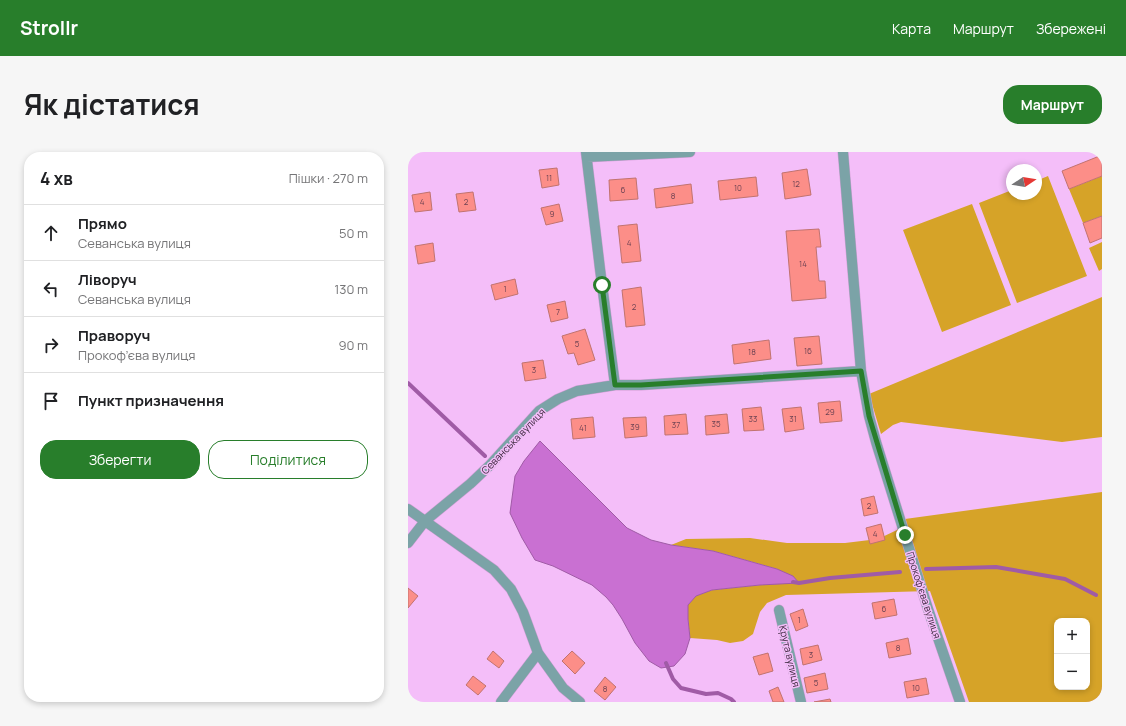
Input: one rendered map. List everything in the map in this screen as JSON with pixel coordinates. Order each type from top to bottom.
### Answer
[{"type":"street","points":[[615,385],[587,155],[690,152]]},
{"type":"street","name":"Прокоф’єва вулиця","points":[[843,152],[861,371],[869,416],[926,602],[960,702]]},
{"type":"street","name":"Севанська вулиця","points":[[408,543],[425,521],[485,470],[540,411],[558,399],[577,391],[615,385],[641,385],[861,371]]},
{"type":"street","points":[[408,509],[494,570],[511,589],[523,612],[538,653],[563,688],[580,702]]},
{"type":"street","name":"Крута вулиця","points":[[779,610],[801,702]]},
{"type":"street","points":[[501,702],[538,653]]},
{"type":"shaded area","points":[[1048,176],[1087,276],[1017,303],[979,203],[1006,192],[1006,200],[1042,200],[1042,178]]},
{"type":"shaded area","points":[[1102,176],[1102,216],[1083,223],[1069,189]]},
{"type":"shaded area","points":[[972,204],[1011,305],[942,332],[903,230]]},
{"type":"shaded area","points":[[1102,242],[1102,269],[1099,271],[1089,248]]},
{"type":"shaded area","points":[[1102,297],[1102,437],[1062,442],[901,422],[893,425],[881,434],[869,394]]},
{"type":"shaded area","points":[[540,441],[627,528],[651,540],[671,545],[713,551],[777,569],[793,576],[799,583],[712,590],[696,596],[688,605],[690,638],[685,654],[674,666],[661,668],[649,661],[635,643],[622,619],[606,597],[592,585],[553,566],[535,560],[522,538],[510,513],[515,476],[524,461]]},
{"type":"shaded area","points":[[1102,492],[1102,702],[969,702],[930,591],[786,595],[767,603],[760,612],[753,634],[743,641],[730,643],[717,640],[690,638],[688,605],[695,596],[712,590],[799,582],[777,569],[713,551],[671,545],[686,539],[750,538],[787,543],[845,543],[878,539],[897,530],[905,519]]},
{"type":"building","points":[[1102,155],[1102,176],[1069,189],[1062,171]]},
{"type":"building","points":[[557,168],[559,185],[542,188],[539,170]]},
{"type":"building","points":[[807,169],[811,195],[785,199],[782,173]]},
{"type":"building","points":[[756,177],[758,196],[720,200],[718,181]]},
{"type":"building","points":[[636,178],[638,199],[610,201],[609,180]]},
{"type":"building","points":[[691,184],[693,203],[656,208],[654,189]]},
{"type":"building","points":[[430,192],[432,210],[415,212],[412,195]]},
{"type":"building","points":[[473,192],[476,210],[459,212],[456,194]]},
{"type":"building","points":[[559,204],[563,221],[546,225],[541,208]]},
{"type":"building","points":[[1102,216],[1102,238],[1090,243],[1083,223]]},
{"type":"building","points":[[637,224],[641,261],[622,263],[618,226]]},
{"type":"building","points":[[819,229],[821,247],[816,247],[819,281],[825,281],[826,298],[792,301],[786,231]]},
{"type":"building","points":[[433,243],[435,261],[418,264],[415,246]]},
{"type":"building","points":[[515,279],[518,294],[495,300],[491,285]]},
{"type":"building","points":[[641,287],[645,325],[626,327],[622,290]]},
{"type":"building","points":[[565,301],[568,318],[551,322],[547,305]]},
{"type":"building","points":[[585,329],[595,360],[578,365],[574,353],[568,354],[562,336]]},
{"type":"building","points":[[819,336],[822,364],[797,366],[794,338]]},
{"type":"building","points":[[769,340],[771,359],[734,364],[732,345]]},
{"type":"building","points":[[543,360],[546,378],[525,381],[522,363]]},
{"type":"building","points":[[840,401],[842,421],[820,423],[818,403]]},
{"type":"building","points":[[761,407],[764,430],[744,431],[742,409]]},
{"type":"building","points":[[801,407],[804,429],[785,432],[782,409]]},
{"type":"building","points":[[686,414],[688,434],[665,435],[664,416]]},
{"type":"building","points":[[727,414],[729,433],[706,435],[705,416]]},
{"type":"building","points":[[593,417],[595,437],[573,439],[571,419]]},
{"type":"building","points":[[646,417],[647,436],[625,438],[623,418]]},
{"type":"building","points":[[874,496],[878,513],[864,516],[861,499]]},
{"type":"building","points":[[881,524],[885,540],[870,544],[866,528]]},
{"type":"building","points":[[408,588],[418,596],[408,608]]},
{"type":"building","points":[[894,599],[897,615],[875,619],[872,603]]},
{"type":"building","points":[[803,609],[808,626],[796,631],[790,614]]},
{"type":"building","points":[[908,638],[911,654],[889,658],[886,643]]},
{"type":"building","points":[[818,645],[822,660],[803,665],[800,649]]},
{"type":"building","points":[[493,651],[504,661],[499,668],[487,659]]},
{"type":"building","points":[[572,651],[585,663],[575,674],[562,661]]},
{"type":"building","points":[[768,653],[773,671],[759,675],[753,657]]},
{"type":"building","points":[[825,673],[828,689],[807,693],[804,678]]},
{"type":"building","points":[[473,676],[486,686],[478,695],[466,685]]},
{"type":"building","points":[[605,677],[616,687],[605,700],[594,691]]},
{"type":"building","points":[[926,678],[929,694],[907,698],[904,682]]},
{"type":"building","points":[[778,687],[784,702],[773,702],[769,691]]},
{"type":"building","points":[[830,699],[831,702],[814,702]]},
{"type":"waterway","points":[[408,383],[485,456]]},
{"type":"waterway","points":[[926,569],[996,567],[1065,579],[1096,595]]},
{"type":"waterway","points":[[793,582],[799,583],[830,578],[900,572]]},
{"type":"waterway","points":[[666,663],[673,679],[681,688],[706,694],[718,693],[734,702]]},
{"type":"route","points":[[602,285],[615,385],[641,385],[861,371],[869,416],[905,535]]}]
